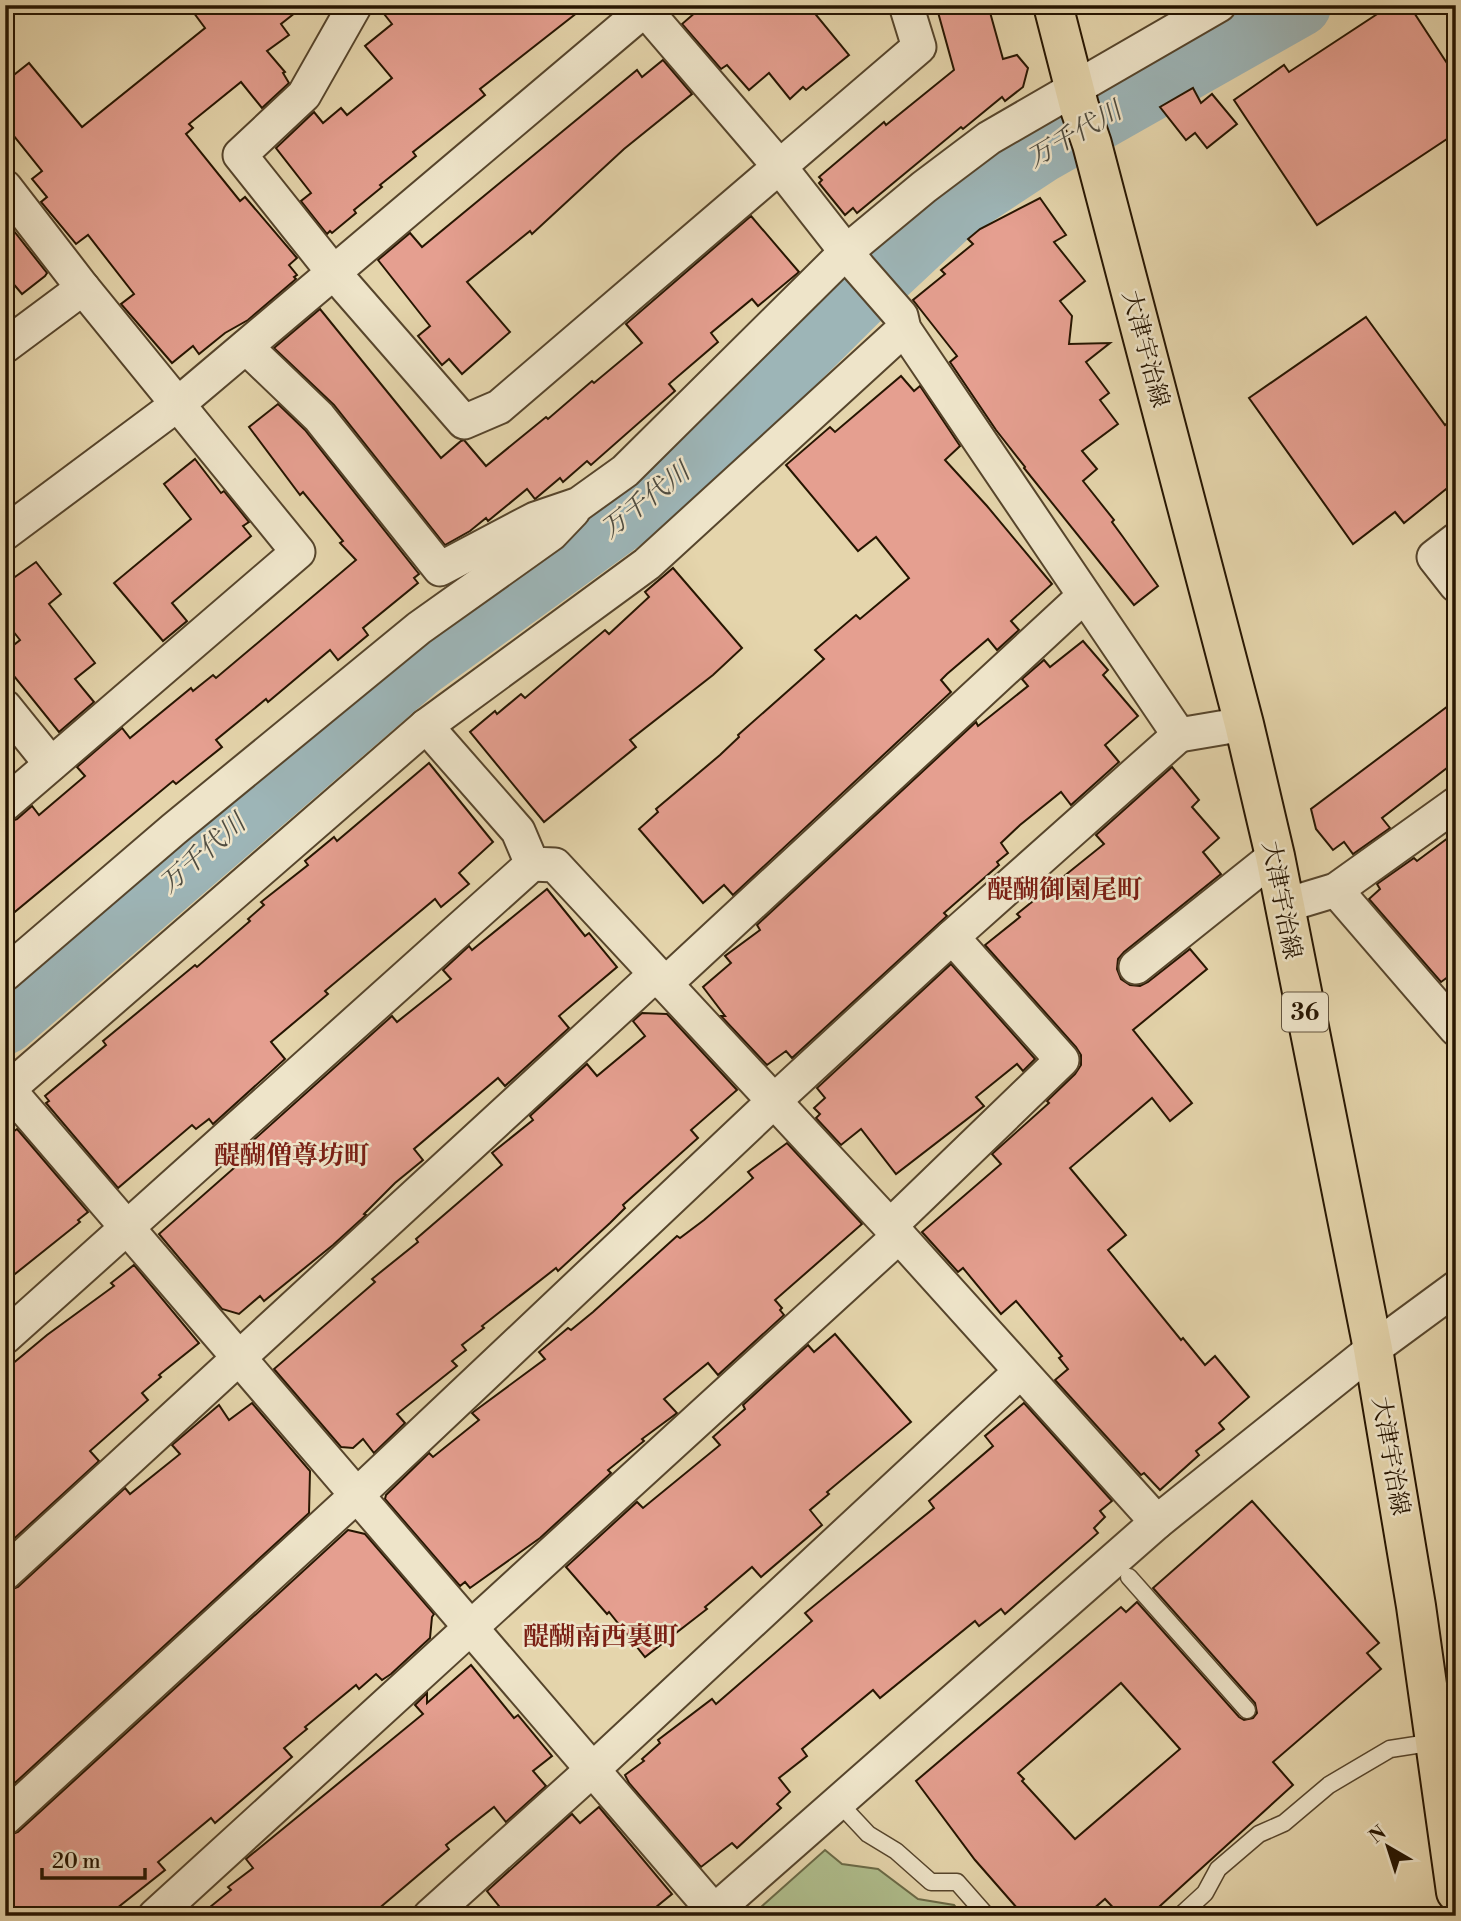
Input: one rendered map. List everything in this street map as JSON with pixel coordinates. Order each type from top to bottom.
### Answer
[{"type":"main road","name":"大津宇治線","points":[[1053,5],[1244,724],[1275,856],[1373,1349],[1416,1606],[1456,1892]]},
{"type":"street","points":[[355,5],[304,95],[240,155],[334,272],[464,422],[499,407],[919,47],[906,5]]},
{"type":"street","points":[[5,974],[174,830],[419,628],[551,534],[579,504],[625,471],[853,260],[924,187],[989,138],[1077,98],[1219,5]]},
{"type":"street","points":[[5,533],[178,404],[645,7],[779,166],[902,323],[1179,735]]},
{"type":"street","points":[[5,187],[83,288],[298,552],[5,804]]},
{"type":"street","points":[[5,346],[83,288]]},
{"type":"street","points":[[902,323],[647,564],[426,726],[7,1091],[357,1495],[711,1913],[1157,1522],[1373,1349],[1453,1297]]},
{"type":"street","points":[[246,347],[319,417],[440,569],[535,519],[579,504]]},
{"type":"street","points":[[1456,540],[1434,557],[1456,585]]},
{"type":"street","points":[[5,1573],[239,1358],[1084,596]]},
{"type":"street","points":[[5,706],[51,764]]},
{"type":"street","points":[[5,1818],[357,1495],[774,1101],[952,937],[1179,735],[1244,724]]},
{"type":"street","points":[[426,726],[518,831],[531,864]]},
{"type":"street","points":[[1283,906],[1336,891],[1456,804]]},
{"type":"street","points":[[1136,967],[1275,856]]},
{"type":"street","points":[[5,1337],[531,864],[555,864],[894,1231],[1157,1522]]},
{"type":"street","points":[[1336,891],[1451,1015]]},
{"type":"street","points":[[155,1916],[471,1629],[894,1231],[1062,1060],[952,937]]},
{"type":"street","points":[[430,1916],[592,1770],[1020,1372]]},
{"type":"lane","points":[[1129,1577],[1247,1710]]},
{"type":"lane","points":[[1180,1916],[1205,1893],[1217,1870],[1259,1834],[1284,1823],[1329,1785],[1390,1749],[1435,1742]]},
{"type":"lane","points":[[838,1802],[868,1834],[896,1851],[931,1882],[957,1882],[987,1916]]},
{"type":"green space","points":[[825,1850],[842,1864],[878,1869],[918,1899],[954,1905],[963,1916],[751,1916]]},
{"type":"building","points":[[188,5],[305,5],[281,24],[289,35],[267,51],[285,72],[283,73],[289,83],[262,108],[241,82],[189,124],[193,128],[186,134],[240,201],[245,197],[297,258],[289,265],[297,275],[294,277],[296,279],[248,320],[225,333],[199,354],[193,346],[172,363],[121,304],[134,294],[88,235],[76,244],[41,202],[47,197],[32,179],[42,171],[5,125],[5,82],[29,63],[82,127],[205,28]]},
{"type":"building","points":[[377,5],[587,5],[480,89],[485,95],[413,152],[416,156],[380,185],[382,187],[354,210],[356,213],[332,233],[330,231],[327,234],[301,201],[311,193],[276,148],[314,112],[323,123],[341,108],[347,115],[392,78],[365,46],[392,24]]},
{"type":"building","points":[[704,5],[808,5],[849,55],[806,90],[803,87],[790,99],[769,73],[749,90],[727,65],[721,69],[682,24]]},
{"type":"building","points":[[936,5],[988,5],[1003,59],[1017,55],[1028,68],[1023,87],[1005,101],[1002,97],[963,129],[961,127],[857,213],[853,208],[845,215],[819,183],[822,180],[819,177],[884,122],[886,125],[954,70]]},
{"type":"building","points":[[1391,5],[1409,5],[1456,77],[1456,133],[1317,225],[1234,100],[1284,65],[1289,72]]},
{"type":"building","points":[[663,60],[692,94],[624,149],[532,234],[530,231],[467,282],[510,332],[462,374],[449,359],[442,365],[418,336],[430,326],[378,260],[410,233],[422,247],[637,70],[642,77]]},
{"type":"building","points":[[1193,88],[1201,103],[1212,94],[1237,124],[1207,148],[1195,133],[1186,140],[1160,107]]},
{"type":"building","points":[[1040,198],[1066,235],[1054,242],[1085,281],[1060,301],[1072,316],[1069,344],[1110,343],[1086,362],[1109,393],[1100,400],[1118,424],[1082,451],[1097,469],[1083,481],[1114,520],[1112,522],[1158,586],[1134,605],[996,430],[950,362],[957,356],[913,300],[945,274],[941,270],[973,244],[968,239],[980,229]]},
{"type":"building","points":[[751,216],[799,272],[758,306],[752,299],[711,333],[718,342],[669,384],[675,391],[591,465],[587,461],[563,482],[560,478],[535,499],[527,489],[488,521],[486,518],[445,545],[334,405],[274,348],[320,309],[441,458],[464,440],[486,466],[642,343],[626,324]]},
{"type":"building","points":[[10,226],[47,273],[22,294],[5,274],[5,230]]},
{"type":"building","points":[[1366,317],[1445,425],[1456,416],[1456,481],[1404,523],[1395,512],[1353,544],[1249,398]]},
{"type":"building","points":[[901,376],[914,391],[920,386],[960,446],[945,460],[1052,584],[1011,621],[1019,630],[997,650],[988,639],[947,674],[941,680],[951,692],[733,895],[724,885],[703,903],[639,829],[658,812],[656,809],[720,755],[738,735],[824,659],[815,650],[856,615],[860,619],[909,578],[876,537],[858,551],[786,465],[830,427],[835,432]]},
{"type":"building","points":[[278,404],[305,430],[419,574],[414,578],[418,583],[363,628],[368,635],[338,660],[330,650],[268,702],[266,699],[216,740],[222,747],[176,784],[173,781],[5,920],[5,823],[17,819],[32,806],[39,815],[85,776],[77,767],[122,728],[130,738],[191,688],[193,691],[213,675],[216,678],[356,560],[340,543],[343,541],[303,492],[300,495],[249,427]]},
{"type":"building","points":[[195,459],[221,493],[224,491],[249,522],[243,526],[251,536],[172,603],[187,621],[163,641],[114,583],[191,519],[164,484]]},
{"type":"building","points":[[36,562],[61,594],[49,604],[95,663],[75,679],[94,702],[59,732],[5,665],[5,652],[20,640],[5,621],[5,584]]},
{"type":"building","points":[[673,568],[742,648],[713,675],[630,740],[636,747],[544,822],[470,732],[521,694],[525,698],[605,630],[609,634],[649,597],[645,592]]},
{"type":"building","points":[[1083,641],[1108,670],[1103,675],[1138,716],[1105,745],[1119,762],[1071,805],[1061,792],[1020,825],[1001,843],[1008,853],[997,862],[999,865],[944,913],[947,916],[792,1058],[786,1051],[767,1065],[721,1016],[725,1016],[703,987],[731,963],[725,956],[760,930],[757,925],[976,722],[978,726],[1028,686],[1022,679],[1044,660],[1050,667]]},
{"type":"building","points":[[1456,700],[1456,761],[1382,818],[1390,828],[1353,854],[1344,842],[1333,850],[1316,829],[1311,809]]},
{"type":"building","points":[[429,763],[493,842],[459,873],[469,884],[441,907],[435,899],[325,991],[328,994],[271,1042],[285,1059],[213,1124],[209,1119],[196,1129],[192,1125],[118,1188],[46,1103],[49,1101],[45,1096],[106,1045],[103,1041],[195,965],[197,967],[250,921],[248,919],[264,905],[261,902],[308,865],[305,861],[334,837],[337,841]]},
{"type":"building","points":[[1172,767],[1199,800],[1192,807],[1219,838],[1203,852],[1221,874],[1124,952],[1118,959],[1117,969],[1121,979],[1130,985],[1140,986],[1190,949],[1207,969],[1133,1030],[1192,1103],[1170,1121],[1152,1098],[1070,1168],[1126,1235],[1108,1250],[1181,1340],[1183,1338],[1205,1365],[1215,1356],[1249,1397],[1219,1423],[1224,1429],[1196,1451],[1199,1455],[1160,1490],[1144,1473],[1141,1475],[1055,1380],[1068,1369],[1059,1358],[1062,1356],[1016,1301],[1001,1314],[963,1268],[958,1272],[922,1232],[1001,1164],[992,1154],[1049,1103],[1047,1101],[1081,1065],[1081,1055],[1076,1047],[985,945],[1020,917],[1017,914],[1104,844],[1096,835]]},
{"type":"building","points":[[1456,832],[1456,971],[1441,982],[1369,899],[1380,889],[1377,884],[1414,858],[1417,861]]},
{"type":"building","points":[[547,889],[585,936],[589,933],[617,967],[559,1016],[569,1028],[505,1086],[498,1078],[414,1149],[423,1160],[395,1183],[364,1214],[366,1215],[333,1245],[264,1301],[260,1296],[239,1314],[222,1309],[159,1234],[242,1161],[237,1155],[392,1016],[397,1022],[451,979],[443,970],[469,946],[472,950]]},
{"type":"building","points":[[951,964],[1035,1059],[1023,1071],[1017,1064],[976,1097],[984,1106],[896,1174],[861,1129],[841,1145],[816,1118],[820,1114],[814,1108],[825,1098],[817,1088]]},
{"type":"building","points":[[642,1013],[667,1014],[737,1090],[691,1130],[698,1138],[623,1205],[625,1208],[610,1223],[558,1271],[556,1268],[462,1345],[466,1350],[452,1361],[457,1366],[397,1414],[405,1423],[374,1453],[363,1439],[353,1448],[341,1447],[274,1369],[375,1282],[372,1279],[418,1242],[416,1239],[502,1165],[492,1153],[533,1120],[530,1116],[587,1064],[597,1076],[645,1036],[633,1021]]},
{"type":"building","points":[[17,1129],[88,1212],[78,1220],[80,1222],[5,1282],[5,1138]]},
{"type":"building","points":[[787,1143],[862,1224],[775,1300],[784,1315],[718,1375],[708,1363],[664,1399],[677,1413],[642,1439],[644,1441],[608,1470],[611,1473],[540,1538],[470,1588],[465,1582],[460,1586],[385,1499],[386,1495],[429,1453],[433,1457],[479,1420],[472,1413],[545,1359],[539,1352],[593,1312],[677,1236],[680,1238],[704,1220],[753,1178],[748,1172]]},
{"type":"building","points":[[134,1265],[199,1343],[159,1375],[161,1377],[142,1393],[148,1400],[90,1451],[99,1461],[5,1547],[5,1370],[114,1286],[111,1283]]},
{"type":"building","points":[[835,1334],[911,1422],[827,1492],[829,1494],[810,1510],[822,1525],[761,1577],[752,1567],[705,1607],[707,1609],[645,1657],[609,1612],[607,1614],[566,1567],[637,1502],[643,1508],[720,1445],[713,1437],[745,1409],[743,1405],[808,1345],[814,1352]]},
{"type":"building","points":[[252,1403],[310,1471],[309,1513],[5,1792],[5,1592],[18,1587],[125,1488],[130,1494],[180,1454],[172,1445],[219,1405],[229,1420]]},
{"type":"building","points":[[1024,1403],[1112,1501],[1100,1511],[1105,1517],[1094,1528],[1098,1533],[1005,1614],[1001,1609],[979,1626],[975,1621],[880,1698],[873,1690],[802,1749],[807,1756],[779,1778],[790,1792],[777,1804],[781,1808],[737,1848],[732,1843],[701,1867],[625,1775],[644,1761],[642,1759],[660,1743],[658,1740],[712,1699],[716,1704],[812,1621],[805,1613],[934,1508],[929,1501],[993,1446],[985,1436]]},
{"type":"building","points":[[1252,1501],[1379,1643],[1367,1653],[1381,1669],[1273,1762],[1293,1785],[1149,1916],[1121,1916],[1105,1899],[1085,1916],[1024,1916],[975,1860],[916,1781],[1121,1607],[1126,1612],[1137,1602],[1239,1717],[1244,1720],[1253,1718],[1257,1713],[1255,1703],[1153,1588]],"holes":[[[1121,1683],[1180,1749],[1075,1839],[1022,1781],[1024,1779],[1018,1773]]]},
{"type":"building","points":[[348,1530],[365,1534],[434,1614],[430,1638],[391,1674],[382,1680],[376,1674],[359,1689],[356,1685],[305,1727],[307,1729],[284,1748],[292,1757],[215,1823],[211,1818],[158,1862],[165,1870],[107,1916],[5,1916],[5,1837],[18,1832]]},
{"type":"building","points":[[471,1665],[514,1718],[518,1715],[552,1756],[533,1771],[546,1786],[506,1822],[494,1807],[446,1845],[449,1849],[370,1916],[199,1916],[231,1890],[228,1887],[253,1868],[246,1859],[423,1714],[415,1705],[427,1693],[427,1703]]},
{"type":"building","points":[[599,1807],[672,1894],[645,1916],[507,1916],[487,1891],[572,1814],[580,1823]]},
{"type":"waterway","name":"万千代川","points":[[5,1023],[419,666],[670,485],[860,297],[954,209],[1042,151],[1300,5]]},
{"type":"district","name":"醍醐御園尾町","points":[[1065,889]]},
{"type":"district","name":"醍醐僧尊坊町","points":[[292,1155]]},
{"type":"district","name":"醍醐南西裏町","points":[[601,1636]]}]
